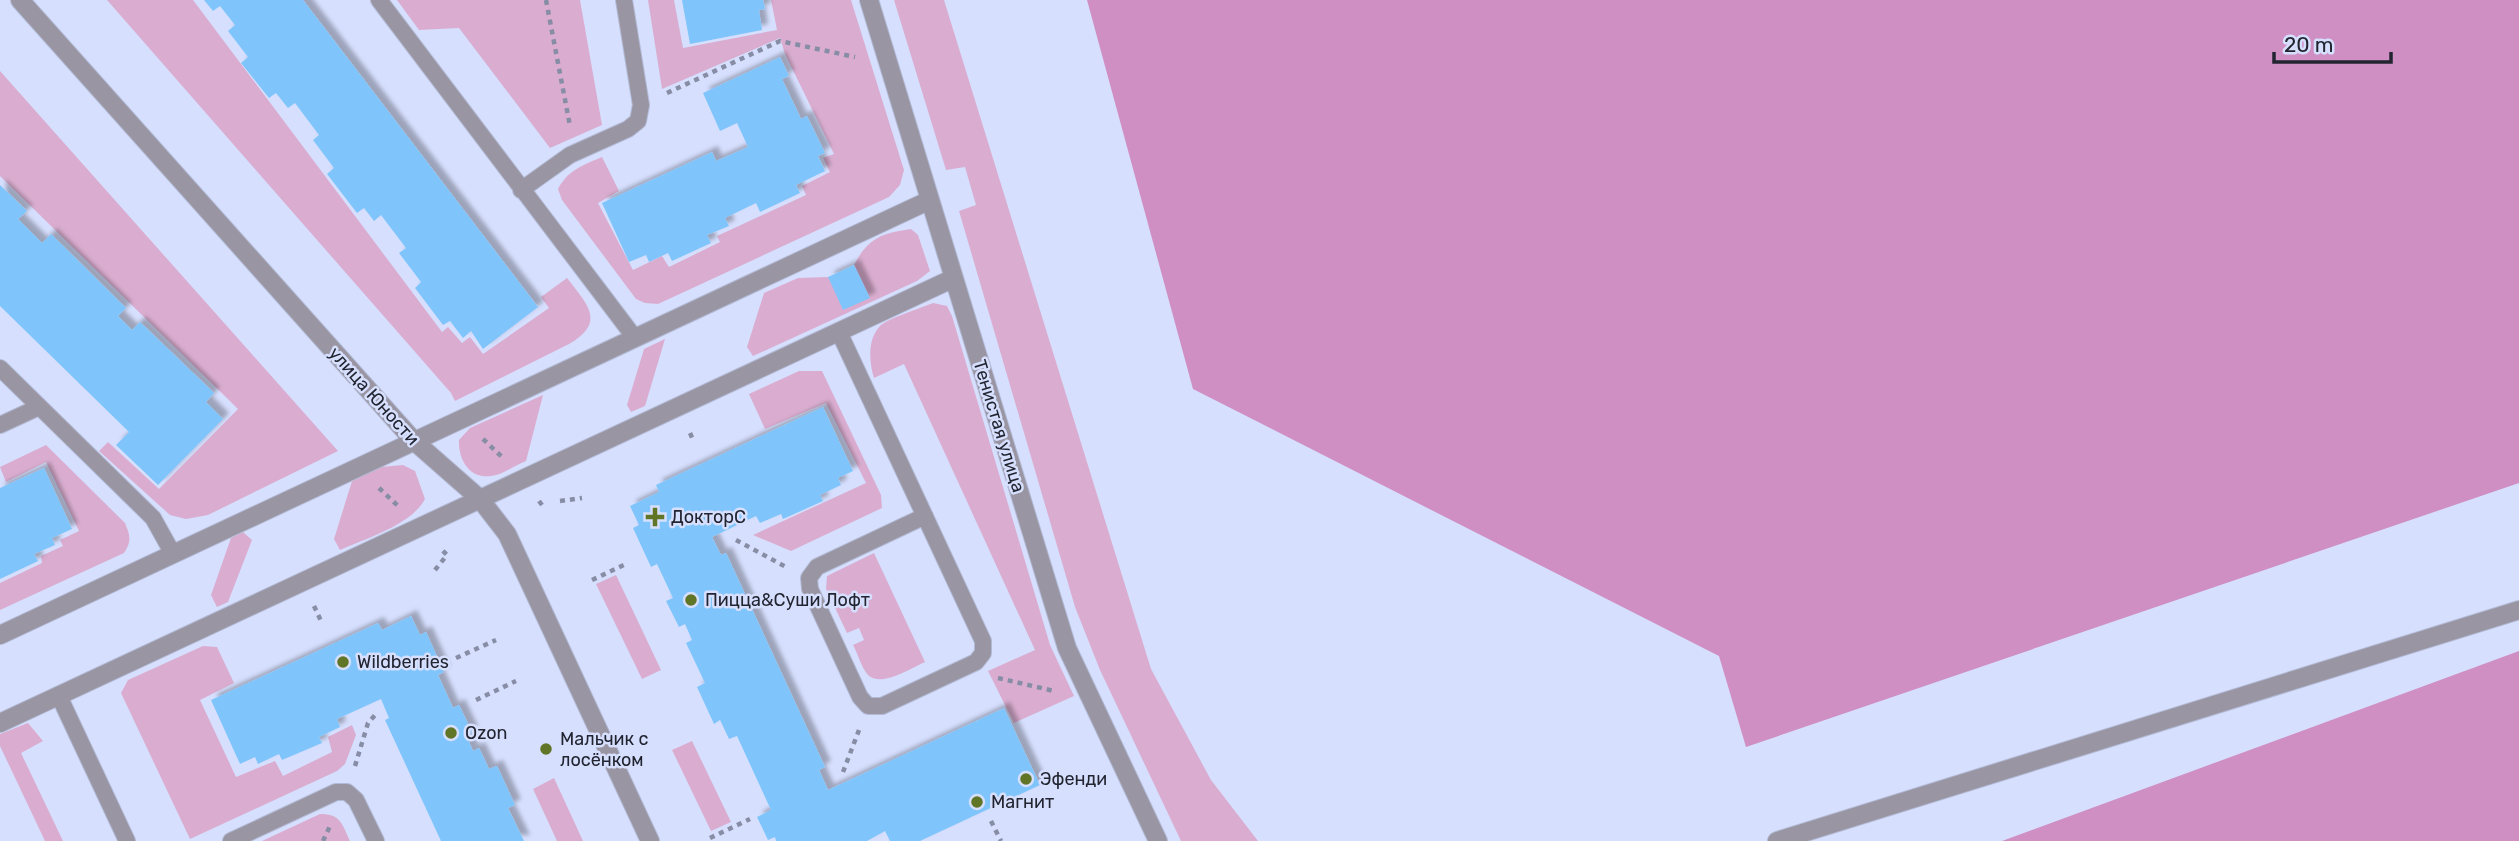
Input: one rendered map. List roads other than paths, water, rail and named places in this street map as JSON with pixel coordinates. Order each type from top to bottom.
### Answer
[{"type":"street","name":"улица Юности","points":[[20,0],[414,441],[480,499],[507,534],[650,841]]},
{"type":"street","name":"Тенистая улица","points":[[869,0],[1067,648],[1158,841]]},
{"type":"street","points":[[0,635],[930,200]]},
{"type":"street","points":[[0,723],[954,278]]},
{"type":"street","points":[[1777,841],[2519,610]]},
{"type":"lane","points":[[379,0],[635,338]]},
{"type":"lane","points":[[521,190],[570,155],[628,129],[638,121],[641,105],[624,0]]},
{"type":"lane","points":[[839,332],[925,516],[983,641],[984,653],[974,663],[882,706],[869,706],[860,697],[810,589],[809,578],[817,567],[925,516]]},
{"type":"lane","points":[[0,368],[153,518],[173,554]]},
{"type":"lane","points":[[0,425],[39,407]]},
{"type":"lane","points":[[59,696],[127,841]]},
{"type":"lane","points":[[231,841],[336,792],[347,792],[356,800],[376,841]]},
{"type":"place","name":"ДокторС","points":[[655,517]]},
{"type":"place","name":"Пицца&Суши Лофт","points":[[691,600]]},
{"type":"place","name":"Wildberries","points":[[343,662]]},
{"type":"place","name":"Ozon","points":[[451,733]]},
{"type":"place","name":"Мальчик с лосёнком","points":[[546,749]]},
{"type":"place","name":"Эфенди","points":[[1026,779]]},
{"type":"place","name":"Магнит","points":[[977,802]]}]
